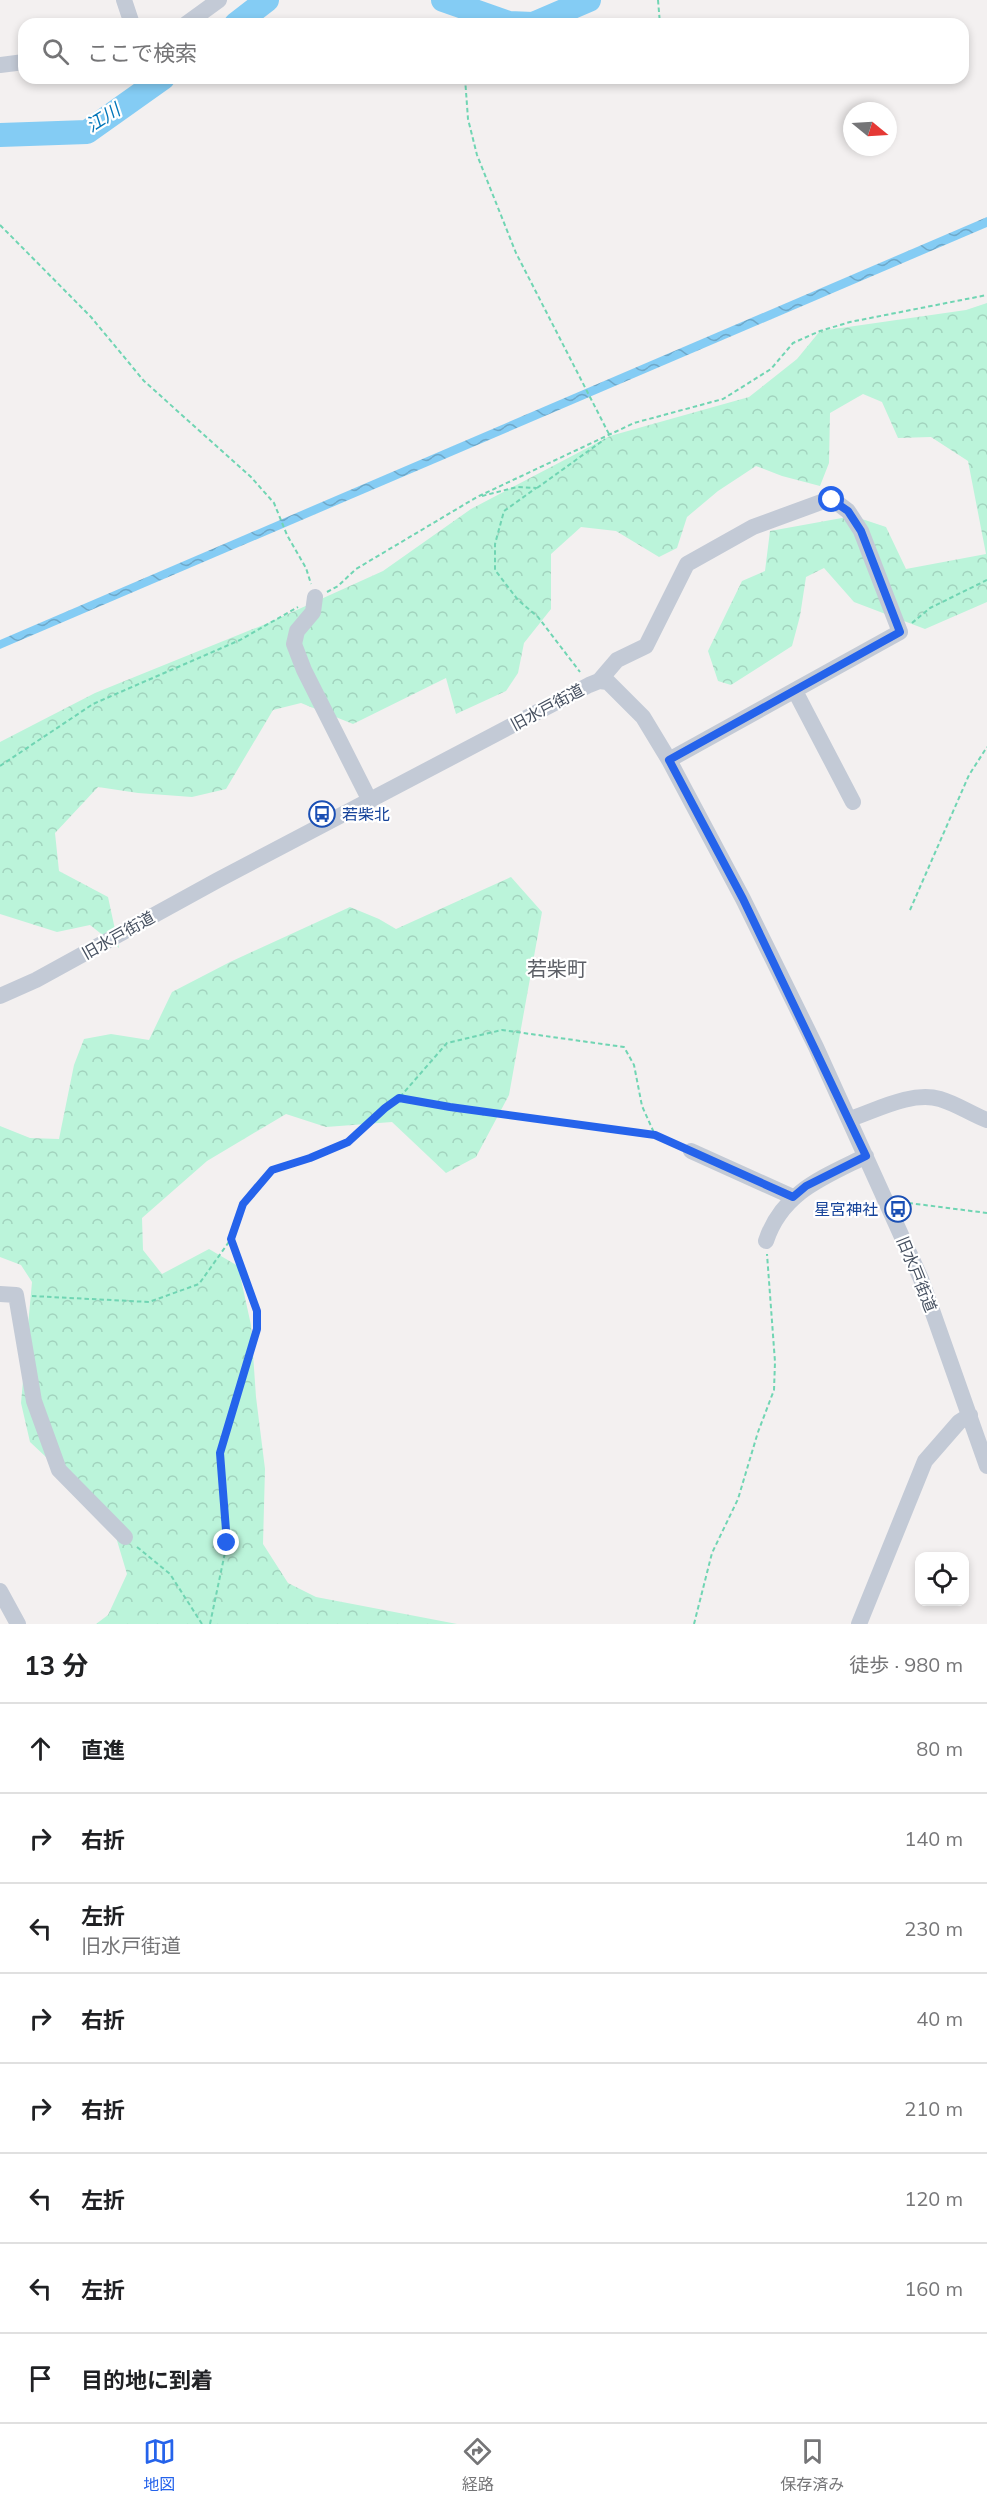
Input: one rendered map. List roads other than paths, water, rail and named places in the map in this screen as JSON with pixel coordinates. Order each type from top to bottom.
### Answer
[{"type":"street","points":[[124,0],[130,18]]},
{"type":"street","points":[[194,18],[219,0]]},
{"type":"street","points":[[0,64],[18,62]]},
{"type":"street","points":[[594,683],[617,660],[646,646],[687,564],[753,527],[832,500],[848,511],[861,531],[900,632],[669,760]]},
{"type":"street","points":[[315,597],[313,612],[297,631],[294,644],[304,670],[370,801]]},
{"type":"street","name":"旧水戸街道","points":[[0,996],[36,980],[218,880],[594,683],[609,682],[643,717],[669,760],[743,899],[850,1119],[921,1279],[987,1466]]},
{"type":"street","points":[[795,691],[853,802]]},
{"type":"street","points":[[850,1119],[923,1097],[939,1099],[962,1107],[987,1120]]},
{"type":"street","points":[[691,1151],[793,1197]]},
{"type":"street","points":[[766,1241],[769,1232],[793,1197],[806,1186],[866,1156]]},
{"type":"street","points":[[8,1295],[34,1401],[59,1470],[125,1537]]},
{"type":"street","points":[[859,1624],[925,1461],[959,1422],[970,1415]]},
{"type":"street","points":[[0,1591],[18,1624]]},
{"type":"water","points":[[987,217],[987,227],[0,649],[0,640]]},
{"type":"waterway","name":"江川","points":[[244,18],[267,0]]},
{"type":"waterway","name":"江川","points":[[443,0],[495,18]]},
{"type":"waterway","name":"江川","points":[[547,18],[589,0]]},
{"type":"waterway","name":"江川","points":[[0,135],[87,132],[155,84]]},
{"type":"place","name":"若柴北","points":[[322,814]]},
{"type":"place","name":"星宮神社","points":[[898,1209]]},
{"type":"district","name":"若柴町","points":[[557,969]]}]
